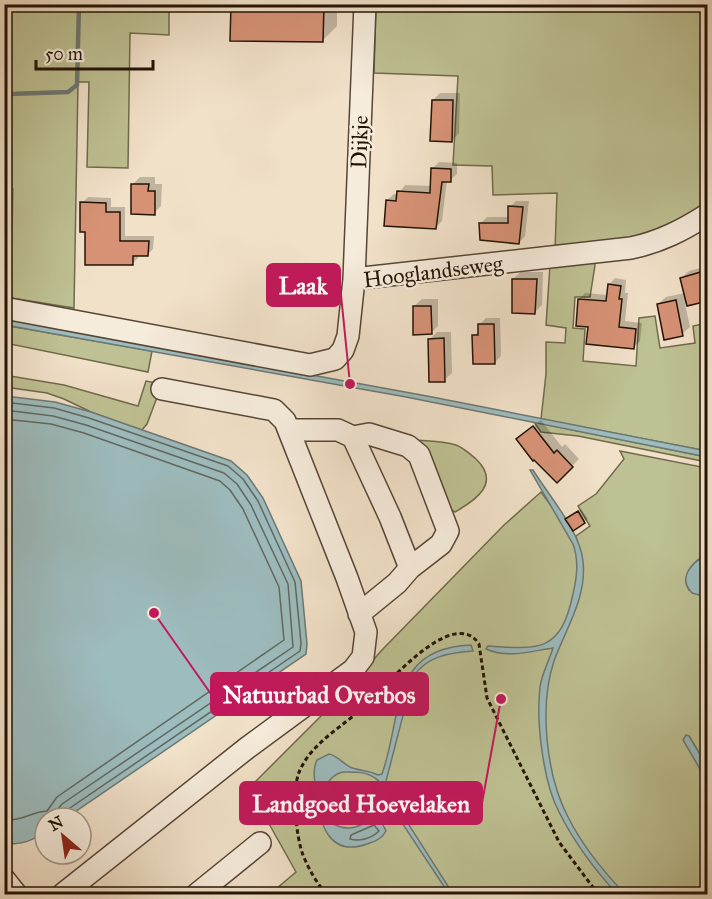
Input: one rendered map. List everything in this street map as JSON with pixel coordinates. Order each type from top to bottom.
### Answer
[{"type":"street","name":"Dijkje","points":[[354,279],[365,4]]},
{"type":"street","name":"Hooglandseweg","points":[[4,308],[310,365],[319,364],[335,359],[347,342],[354,279],[631,248],[663,240],[708,214]]},
{"type":"street","points":[[63,894],[247,748],[353,670],[363,657],[366,632],[285,422],[274,410],[162,388]]},
{"type":"street","points":[[289,430],[338,430],[353,436],[369,434],[408,446],[419,455],[447,531],[441,544],[410,568],[397,584],[359,614]]},
{"type":"street","points":[[353,436],[390,517],[410,568]]},
{"type":"street","points":[[197,894],[260,843]]},
{"type":"street","points":[[4,879],[16,894]]},
{"type":"path","points":[[326,894],[316,881],[302,854],[297,809],[298,772],[309,755],[384,689],[420,652],[445,637],[463,634],[476,639],[479,644],[487,698],[538,803],[559,842],[591,888],[598,894]]},
{"type":"green space","points":[[4,5],[169,5],[169,35],[130,33],[128,168],[87,167],[89,82],[78,82],[74,308],[5,297]]},
{"type":"green space","points":[[376,5],[707,5],[707,207],[663,232],[555,251],[557,193],[493,195],[492,166],[453,165],[458,76],[374,73]]},
{"type":"green space","points":[[594,261],[590,297],[575,297],[573,328],[585,329],[583,361],[636,366],[639,318],[655,316],[660,348],[695,343],[693,326],[707,323],[707,451],[541,419],[546,374],[546,342],[565,343],[566,328],[546,325],[550,265]]},
{"type":"green space","points":[[4,325],[152,351],[148,372],[5,343]]},
{"type":"green space","points":[[4,375],[64,385],[138,406],[146,381],[162,384],[147,424],[141,431],[47,393],[5,387]]},
{"type":"green space","points":[[534,422],[707,457],[707,462],[578,436],[541,432]]},
{"type":"green space","points":[[414,440],[446,443],[464,449],[483,468],[486,483],[483,490],[471,502],[455,512],[451,510]]},
{"type":"green space","points":[[620,451],[707,468],[707,554],[697,560],[686,579],[689,590],[707,592],[707,766],[689,736],[707,773],[707,894],[270,894],[296,872],[249,788],[351,686],[381,651],[504,525],[541,492],[577,541],[576,536],[590,526],[578,506],[596,494],[624,459]]},
{"type":"water","points":[[4,319],[427,396],[707,451],[707,457],[406,397],[5,325]]},
{"type":"water","points":[[5,396],[55,402],[91,412],[231,461],[247,475],[263,498],[301,581],[307,644],[306,654],[84,806],[33,806],[33,839],[15,844],[4,842]]},
{"type":"water","points":[[530,470],[533,470],[570,526],[581,550],[583,561],[579,600],[549,679],[547,740],[554,781],[568,817],[586,848],[625,894],[617,894],[585,855],[553,799],[542,751],[539,701],[541,682],[553,648],[511,654],[486,649],[488,646],[522,648],[546,643],[555,637],[562,627],[573,594],[577,569],[573,544]]},
{"type":"water","points":[[707,555],[707,592],[699,595],[692,593],[686,582],[686,576],[696,562]]},
{"type":"water","points":[[471,645],[473,651],[455,653],[432,660],[413,677],[386,781],[393,800],[453,894],[449,894],[387,800],[383,803],[381,821],[386,831],[380,838],[354,847],[343,846],[335,842],[323,825],[317,803],[314,776],[317,760],[329,754],[350,767],[378,775],[382,774],[403,689],[412,672],[425,658],[444,649]],"holes":[[[343,772],[363,773],[375,778],[381,785],[383,794],[380,804],[366,822],[356,827],[344,828],[332,823],[325,809],[326,787],[335,775]]]},
{"type":"water","points":[[686,735],[689,736],[707,766],[707,781],[683,740]]},
{"type":"building","points":[[231,4],[324,4],[323,42],[230,41]]},
{"type":"building","points":[[432,100],[453,100],[452,142],[430,141]]},
{"type":"building","points":[[431,168],[451,169],[451,182],[442,182],[436,229],[384,226],[386,200],[396,201],[397,191],[430,193]]},
{"type":"building","points":[[131,184],[149,184],[148,191],[155,191],[155,215],[131,214]]},
{"type":"building","points":[[80,202],[106,203],[106,212],[120,212],[120,241],[149,241],[148,256],[133,256],[133,265],[85,265],[85,232],[80,232]]},
{"type":"building","points":[[508,206],[523,207],[519,244],[480,240],[479,223],[508,223]]},
{"type":"building","points":[[704,271],[708,283],[708,301],[687,306],[680,278]]},
{"type":"building","points":[[512,279],[537,279],[535,314],[512,313]]},
{"type":"building","points":[[608,284],[621,286],[619,327],[636,329],[634,349],[586,344],[588,327],[576,326],[578,299],[606,301]]},
{"type":"building","points":[[676,300],[683,336],[664,340],[657,304]]},
{"type":"building","points":[[413,306],[431,306],[432,334],[413,335]]},
{"type":"building","points":[[478,324],[494,324],[495,364],[473,364],[472,335],[478,335]]},
{"type":"building","points":[[444,338],[445,382],[429,382],[428,339]]},
{"type":"building","points":[[533,426],[554,453],[557,450],[573,467],[557,483],[533,461],[516,439]]},
{"type":"building","points":[[578,511],[585,523],[573,531],[565,519]]},
{"type":"waterway","points":[[9,94],[68,92],[77,85],[79,4]]},
{"type":"place","name":"Laak","points":[[350,384]]},
{"type":"place","name":"Natuurbad Overbos","points":[[154,613]]},
{"type":"place","name":"Landgoed Hoevelaken","points":[[501,699]]}]
